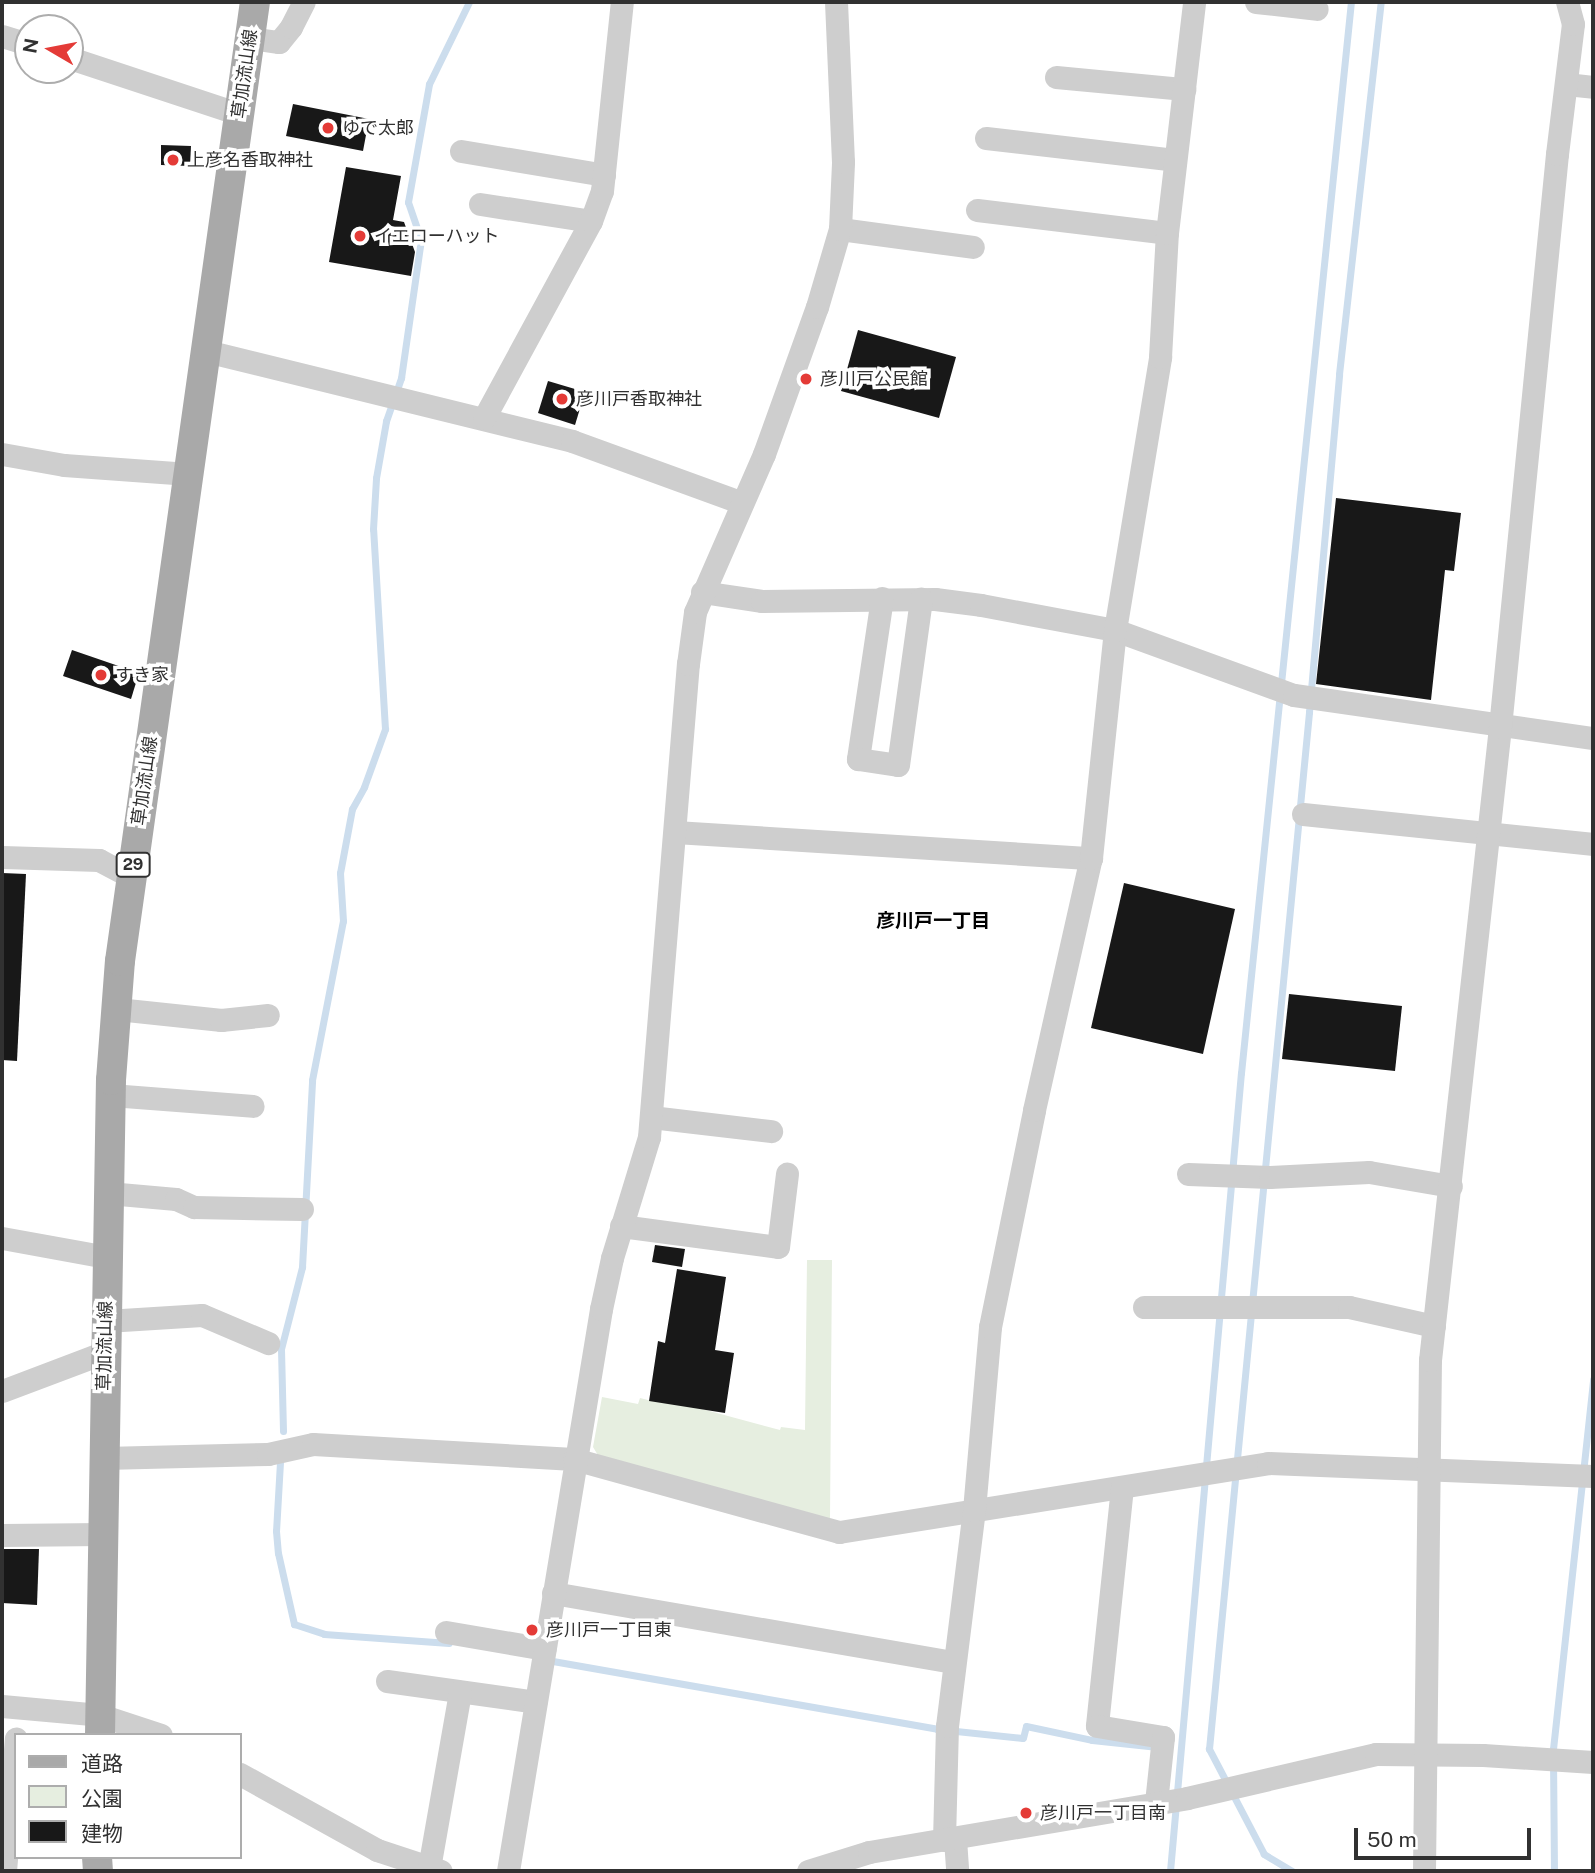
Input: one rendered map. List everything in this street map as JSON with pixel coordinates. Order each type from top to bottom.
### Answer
[{"type":"main road","name":"草加流山線","points":[[100,1725],[108,1193],[117,1009],[131,877],[255,2]]},
{"type":"street","points":[[250,38],[279,42],[291,27],[304,2]]},
{"type":"street","points":[[484,418],[591,221],[602,191],[622,2]]},
{"type":"street","points":[[508,1871],[574,1459],[601,1309],[621,1226],[649,1137],[688,664],[695,612],[793,375],[841,229],[844,201],[836,2]]},
{"type":"street","points":[[957,1871],[949,1840],[947,1726],[974,1510],[989,1327],[1034,1110],[1091,859],[1115,630],[1160,357],[1167,233],[1194,2]]},
{"type":"street","points":[[1256,2],[1318,9]]},
{"type":"street","points":[[1424,1871],[1430,1360],[1489,833],[1573,24],[1567,2]]},
{"type":"street","points":[[84,63],[239,114]]},
{"type":"street","points":[[1056,77],[1184,89]]},
{"type":"street","points":[[1566,84],[1593,87]]},
{"type":"street","points":[[986,138],[1175,160]]},
{"type":"street","points":[[461,151],[604,174]]},
{"type":"street","points":[[480,204],[591,221]]},
{"type":"street","points":[[977,210],[1167,233]]},
{"type":"street","points":[[841,229],[973,247]]},
{"type":"street","points":[[206,351],[572,441],[742,503]]},
{"type":"street","points":[[2,454],[64,465],[189,474]]},
{"type":"street","points":[[702,592],[762,601],[882,598],[981,605],[1115,630],[1294,695],[1500,727],[1593,738]]},
{"type":"street","points":[[882,598],[858,759],[898,765],[921,599]]},
{"type":"street","points":[[1303,814],[1593,844]]},
{"type":"street","points":[[675,832],[1091,859]]},
{"type":"street","points":[[2,857],[99,860],[131,877]]},
{"type":"street","points":[[117,1009],[221,1020],[268,1015]]},
{"type":"street","points":[[111,1095],[253,1106]]},
{"type":"street","points":[[651,1117],[771,1131]]},
{"type":"street","points":[[1188,1174],[1270,1177],[1368,1172],[1451,1186]]},
{"type":"street","points":[[621,1226],[778,1247],[786,1174]]},
{"type":"street","points":[[108,1193],[176,1199],[194,1206],[302,1209]]},
{"type":"street","points":[[2,1238],[107,1257]]},
{"type":"street","points":[[1144,1307],[1349,1307],[1434,1326]]},
{"type":"street","points":[[106,1321],[202,1315],[268,1343]]},
{"type":"street","points":[[2,1391],[105,1352]]},
{"type":"street","points":[[104,1458],[268,1454],[313,1444],[574,1459],[839,1532],[1268,1463],[1430,1467],[1593,1476]]},
{"type":"street","points":[[1122,1487],[1097,1726],[1163,1737],[1156,1803]]},
{"type":"street","points":[[2,1535],[103,1534]]},
{"type":"street","points":[[554,1593],[954,1662]]},
{"type":"street","points":[[446,1632],[545,1649]]},
{"type":"street","points":[[387,1681],[536,1702]]},
{"type":"street","points":[[242,1775],[377,1850],[435,1870],[460,1692]]},
{"type":"street","points":[[15,1733],[10,1706],[149,1733]]},
{"type":"street","points":[[808,1871],[869,1852],[1156,1803],[1376,1755],[1593,1762]]},
{"type":"street","points":[[5,1871],[14,1761]]},
{"type":"green space","points":[[807,1260],[832,1260],[830,1520],[599,1457],[593,1447],[602,1397],[638,1404],[640,1398],[652,1401],[654,1396],[780,1430],[781,1427],[805,1430]]},
{"type":"building","name":"ゆで太郎","points":[[293,104],[369,119],[363,151],[286,136]]},
{"type":"building","points":[[161,145],[191,146],[190,166],[161,165]]},
{"type":"building","points":[[346,167],[401,176],[393,220],[404,222],[415,252],[411,276],[329,262]]},
{"type":"building","points":[[858,330],[956,357],[939,418],[841,391]]},
{"type":"building","points":[[548,381],[585,392],[575,425],[538,413]]},
{"type":"building","points":[[1336,498],[1461,513],[1454,571],[1445,570],[1431,700],[1316,684]]},
{"type":"building","name":"すき家","points":[[72,650],[139,673],[131,699],[63,676]]},
{"type":"building","points":[[2,873],[26,874],[17,1061],[2,1060]]},
{"type":"building","points":[[1124,883],[1235,909],[1203,1054],[1091,1028]]},
{"type":"building","points":[[1289,994],[1402,1006],[1395,1071],[1282,1059]]},
{"type":"building","points":[[655,1245],[685,1249],[682,1267],[652,1262]]},
{"type":"building","points":[[677,1269],[726,1277],[715,1350],[734,1353],[725,1413],[649,1401],[658,1341],[665,1343]]},
{"type":"building","points":[[2,1549],[39,1549],[37,1605],[2,1603]]},
{"type":"waterway","points":[[283,1431],[281,1349],[302,1267],[312,1080],[343,921],[340,873],[352,809],[364,787],[385,729],[373,529],[376,478],[386,421],[401,378],[421,240],[408,202],[429,84],[469,2]]},
{"type":"waterway","points":[[1170,1871],[1241,1073],[1351,2]]},
{"type":"waterway","points":[[1292,1871],[1264,1854],[1209,1749],[1339,374],[1381,2]]},
{"type":"waterway","points":[[1554,1871],[1553,1749],[1593,1379]]},
{"type":"waterway","points":[[280,1462],[276,1531],[278,1553],[294,1624],[324,1634],[449,1643]]},
{"type":"waterway","points":[[547,1660],[937,1729],[1023,1738],[1026,1726],[1092,1740],[1158,1747]]},
{"type":"place","name":"ゆで太郎","points":[[328,128]]},
{"type":"place","name":"上彦名香取神社","points":[[173,160]]},
{"type":"place","name":"イエローハット","points":[[360,236]]},
{"type":"place","name":"彦川戸公民館","points":[[806,379]]},
{"type":"place","name":"彦川戸香取神社","points":[[562,399]]},
{"type":"place","name":"すき家","points":[[101,675]]},
{"type":"place","name":"彦川戸一丁目東","points":[[532,1630]]},
{"type":"place","name":"彦川戸一丁目南","points":[[1026,1813]]},
{"type":"district","name":"彦川戸一丁目","points":[[933,921]]}]
